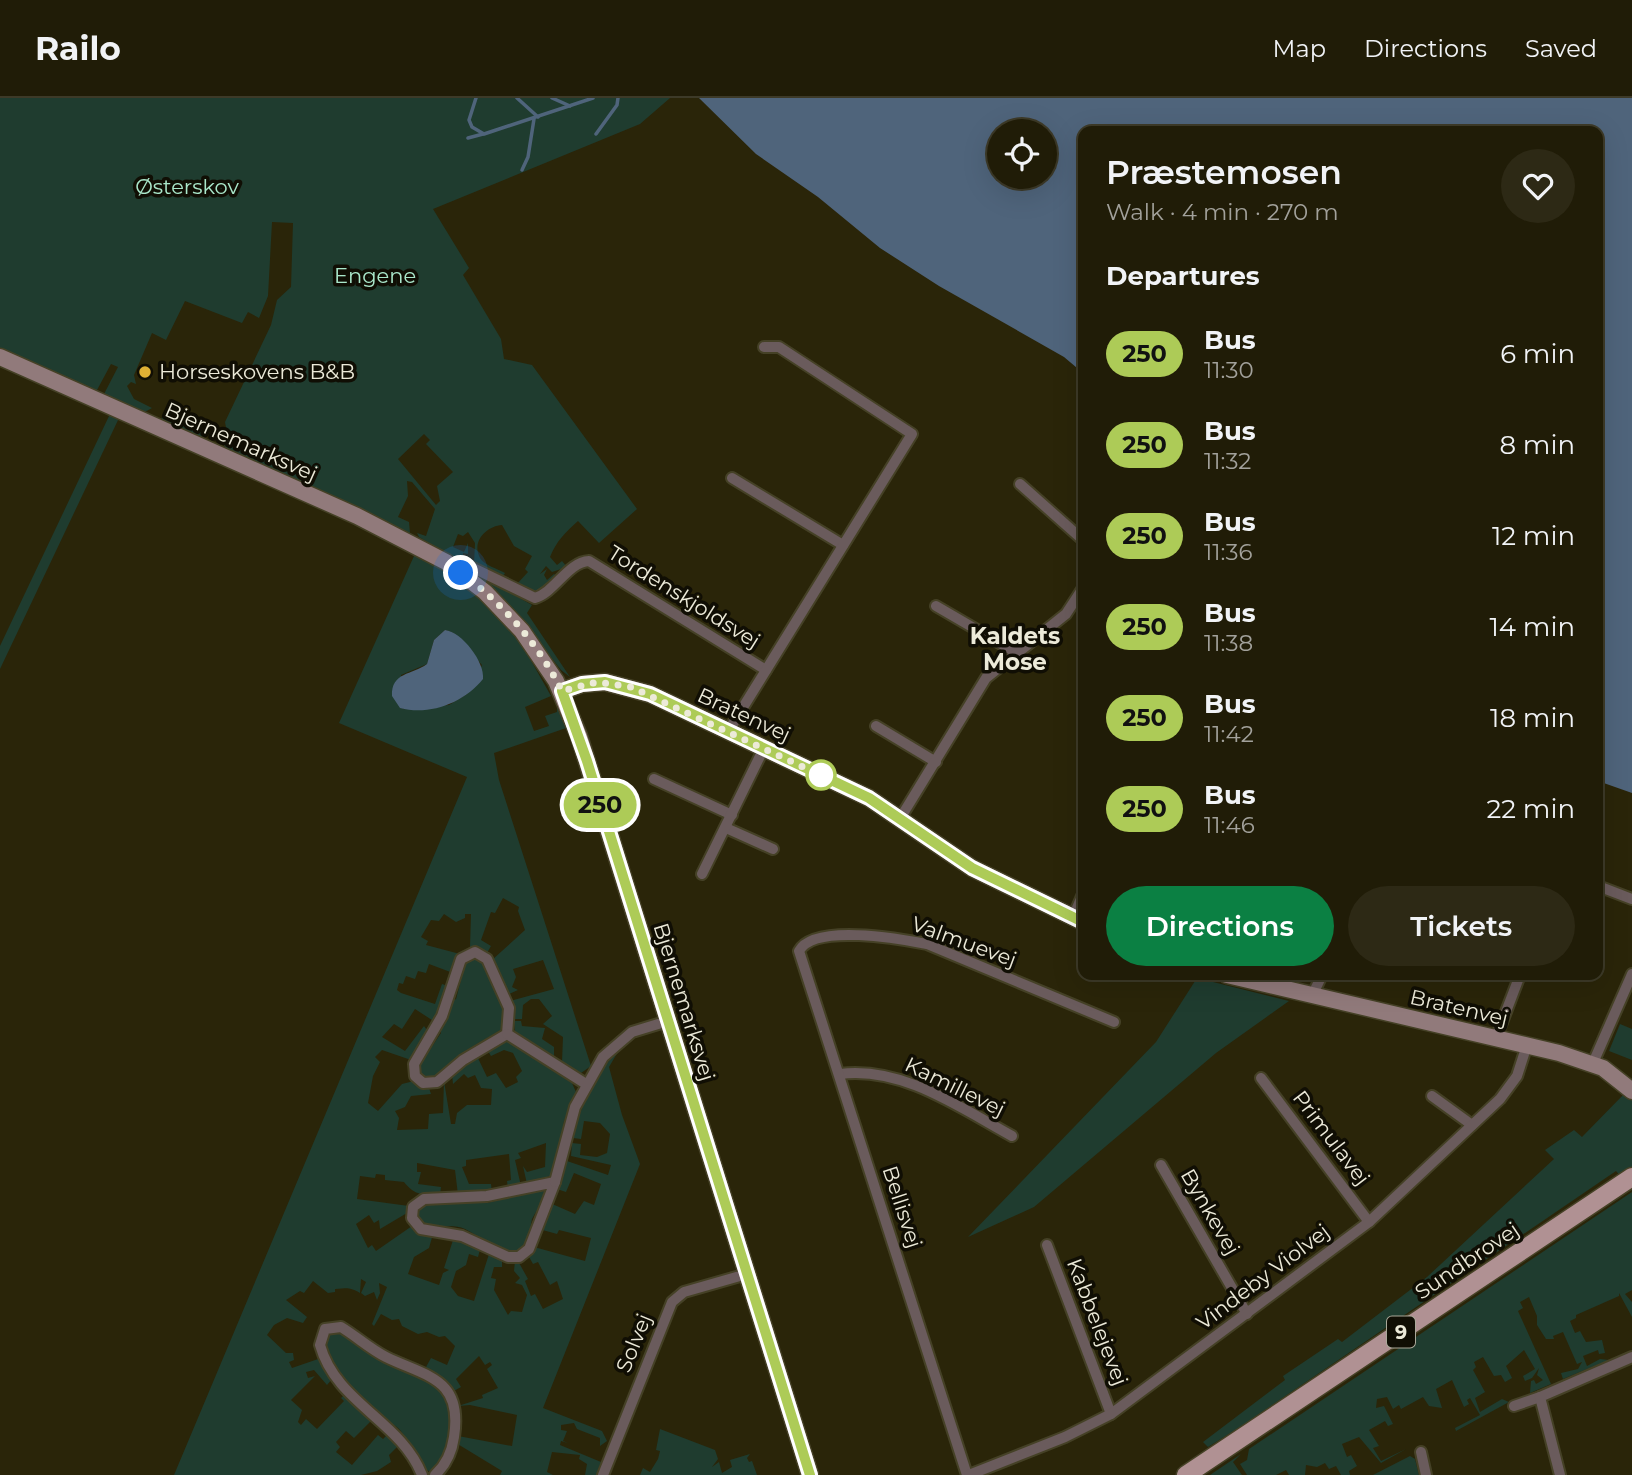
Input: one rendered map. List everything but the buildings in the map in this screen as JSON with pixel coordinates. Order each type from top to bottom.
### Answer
[{"type":"main road","name":"Sundbrovej","points":[[1186,1475],[1632,1177]]},
{"type":"street","name":"Tordenskjoldsvej","points":[[729,730],[912,434],[779,348],[764,347]]},
{"type":"street","name":"Bjernemarksvej","points":[[0,357],[391,531],[461,573],[515,622],[542,659],[562,691],[579,736],[810,1475]]},
{"type":"street","points":[[732,478],[843,545]]},
{"type":"street","points":[[1020,484],[1078,536]]},
{"type":"street","name":"Tordenskjoldsvej","points":[[549,591],[580,563],[589,561],[766,670]]},
{"type":"street","name":"Bjernemarksvej","points":[[461,573],[466,566],[475,568],[532,598],[549,591]]},
{"type":"street","points":[[901,817],[986,678],[1015,652],[1066,614],[1078,596]]},
{"type":"street","points":[[936,606],[1015,652]]},
{"type":"street","name":"Bratenvej","points":[[562,691],[597,682],[622,685],[729,730],[869,798],[901,817],[972,868],[1078,920]]},
{"type":"street","points":[[876,726],[936,762]]},
{"type":"street","points":[[702,874],[764,748]]},
{"type":"street","points":[[654,779],[732,815]]},
{"type":"street","points":[[726,828],[774,849]]},
{"type":"street","points":[[1603,888],[1632,899]]},
{"type":"street","name":"Valmuevej","points":[[799,951],[806,943],[836,936],[867,935],[928,944],[1114,1022]]},
{"type":"street","name":"Bellisvej","points":[[799,951],[968,1475]]},
{"type":"street","points":[[468,953],[480,953],[489,962],[509,1008],[507,1034],[470,1056],[434,1084],[423,1083],[415,1076],[414,1064],[442,1016],[459,963],[468,953]]},
{"type":"street","points":[[1593,1063],[1632,974]]},
{"type":"street","name":"Bratenvej","points":[[1247,980],[1593,1063],[1611,1073],[1632,1091]]},
{"type":"street","points":[[1312,996],[1320,980]]},
{"type":"street","points":[[1496,1038],[1518,980]]},
{"type":"street","points":[[555,1182],[488,1196],[424,1199],[413,1207],[412,1218],[421,1229],[462,1236],[509,1257],[517,1257],[529,1249],[555,1182],[571,1115],[586,1084],[603,1057],[619,1041],[632,1032],[668,1021]]},
{"type":"street","points":[[507,1034],[586,1084]]},
{"type":"street","name":"Vindeby Violvej","points":[[968,1475],[1065,1437],[1111,1414],[1370,1222],[1500,1099],[1517,1076],[1527,1045]]},
{"type":"street","name":"Kamillevej","points":[[840,1074],[880,1073],[940,1096],[1012,1136]]},
{"type":"street","name":"Primulavej","points":[[1261,1078],[1370,1222]]},
{"type":"street","points":[[1432,1096],[1472,1125]]},
{"type":"street","name":"Bynkevej","points":[[1161,1165],[1247,1314]]},
{"type":"street","name":"Kabbelejevej","points":[[1047,1245],[1111,1414]]},
{"type":"street","name":"Solvej","points":[[603,1475],[672,1301],[684,1292],[747,1274]]},
{"type":"street","points":[[422,1475],[405,1445],[354,1399],[333,1374],[320,1345],[325,1329],[341,1327],[380,1353],[428,1373],[445,1388],[453,1404],[455,1426],[448,1456],[435,1475]]},
{"type":"street","points":[[1514,1406],[1632,1357]]},
{"type":"street","points":[[1540,1397],[1560,1475]]},
{"type":"street","points":[[1421,1451],[1426,1475]]},
{"type":"green space","points":[[0,98],[670,98],[640,124],[433,209],[469,268],[463,275],[501,339],[504,359],[532,365],[637,509],[599,543],[578,521],[562,537],[550,557],[557,565],[562,561],[567,567],[552,572],[546,566],[540,574],[547,569],[544,575],[547,580],[554,574],[558,577],[538,590],[516,585],[528,572],[525,569],[532,556],[514,546],[502,525],[486,531],[479,540],[478,552],[488,565],[505,573],[503,576],[474,563],[475,543],[468,532],[463,536],[458,534],[453,547],[464,552],[468,543],[468,554],[463,553],[463,556],[467,556],[461,562],[419,537],[417,533],[426,536],[435,509],[412,482],[407,481],[408,496],[398,517],[409,522],[410,533],[226,450],[224,444],[228,438],[225,422],[271,325],[277,300],[291,287],[293,223],[272,222],[268,296],[259,318],[248,312],[242,323],[185,301],[166,340],[152,333],[134,375],[136,384],[131,382],[127,386],[134,399],[152,408],[143,413],[0,350]],"holes":[[[111,364],[118,367],[104,394],[97,390]],[[424,434],[430,440],[426,444],[453,472],[437,486],[440,501],[436,505],[398,459]]]},
{"type":"green space","points":[[165,411],[197,429],[202,428],[205,431],[201,439],[161,420]]},
{"type":"green space","points":[[110,414],[119,418],[0,669],[0,646]]},
{"type":"green space","points":[[409,551],[444,571],[476,595],[530,654],[529,657],[551,696],[525,707],[534,731],[549,726],[545,716],[557,712],[557,706],[566,728],[494,753],[499,780],[591,1066],[581,1073],[562,1062],[563,1037],[543,1024],[552,1016],[539,999],[531,999],[523,1005],[522,1019],[514,1019],[510,1001],[554,989],[543,960],[513,969],[516,977],[512,987],[518,990],[507,995],[492,960],[525,930],[519,907],[503,898],[495,913],[491,912],[481,940],[491,946],[487,953],[470,948],[471,914],[465,914],[465,918],[456,922],[444,914],[439,921],[431,920],[421,937],[428,941],[426,945],[460,954],[453,973],[429,964],[426,973],[418,971],[415,979],[406,976],[403,984],[399,983],[397,990],[401,993],[435,1004],[442,984],[448,986],[435,1022],[415,1009],[402,1029],[394,1024],[382,1037],[405,1051],[424,1026],[429,1033],[411,1060],[382,1050],[375,1057],[380,1062],[373,1076],[368,1103],[378,1111],[402,1084],[414,1081],[429,1088],[431,1094],[411,1096],[405,1107],[395,1111],[399,1118],[397,1130],[428,1129],[429,1114],[443,1113],[444,1081],[451,1124],[455,1124],[457,1113],[467,1105],[491,1105],[492,1089],[481,1088],[475,1075],[468,1078],[464,1074],[453,1084],[452,1074],[477,1056],[487,1077],[496,1073],[506,1088],[518,1082],[516,1077],[522,1071],[513,1053],[504,1050],[491,1056],[488,1051],[507,1041],[572,1083],[576,1092],[564,1121],[558,1157],[550,1176],[527,1184],[523,1166],[527,1172],[545,1167],[546,1143],[518,1153],[521,1158],[515,1160],[521,1186],[508,1189],[507,1181],[511,1180],[509,1154],[466,1160],[466,1166],[462,1167],[469,1184],[491,1184],[492,1192],[458,1195],[455,1170],[417,1163],[417,1172],[421,1172],[418,1184],[441,1187],[440,1195],[424,1195],[404,1182],[385,1180],[385,1175],[376,1174],[375,1178],[360,1176],[357,1199],[409,1206],[407,1213],[380,1229],[379,1220],[374,1223],[369,1215],[356,1224],[368,1248],[372,1245],[376,1251],[412,1226],[433,1234],[429,1248],[414,1257],[408,1274],[439,1285],[443,1273],[449,1270],[444,1268],[454,1237],[481,1246],[478,1257],[469,1254],[466,1265],[456,1271],[451,1287],[458,1296],[474,1301],[490,1251],[502,1258],[502,1267],[494,1267],[491,1278],[496,1279],[494,1290],[508,1315],[511,1311],[522,1312],[527,1295],[522,1285],[515,1283],[520,1278],[514,1271],[515,1261],[518,1261],[528,1279],[525,1281],[531,1296],[535,1294],[543,1309],[563,1299],[557,1281],[550,1285],[538,1262],[533,1264],[528,1255],[534,1247],[585,1261],[591,1238],[559,1230],[557,1234],[539,1229],[550,1203],[575,1214],[584,1201],[594,1205],[601,1184],[574,1173],[566,1192],[557,1189],[567,1161],[608,1175],[611,1165],[571,1156],[572,1143],[581,1144],[580,1155],[597,1157],[607,1153],[610,1134],[600,1123],[584,1121],[581,1139],[573,1138],[593,1084],[619,1050],[609,1067],[622,1115],[640,1164],[543,1408],[602,1431],[607,1441],[600,1446],[600,1438],[577,1429],[574,1423],[561,1425],[561,1430],[567,1431],[563,1441],[568,1443],[561,1441],[560,1445],[601,1462],[596,1475],[585,1475],[587,1464],[579,1459],[580,1455],[552,1452],[547,1472],[553,1475],[500,1475],[502,1471],[456,1443],[458,1436],[512,1446],[517,1415],[470,1405],[458,1406],[483,1398],[482,1395],[498,1388],[487,1369],[492,1365],[490,1362],[485,1365],[479,1356],[456,1379],[461,1387],[452,1392],[442,1379],[426,1367],[431,1358],[447,1365],[455,1346],[445,1336],[439,1337],[427,1332],[418,1334],[402,1326],[399,1319],[392,1320],[381,1314],[374,1326],[372,1324],[387,1287],[379,1283],[380,1293],[377,1300],[374,1292],[365,1296],[361,1293],[366,1282],[361,1279],[360,1293],[347,1288],[328,1293],[313,1281],[304,1293],[300,1291],[286,1300],[307,1317],[303,1323],[287,1318],[274,1325],[267,1335],[286,1353],[293,1353],[294,1360],[289,1362],[292,1368],[321,1358],[332,1379],[327,1385],[314,1370],[306,1372],[308,1378],[315,1376],[291,1400],[302,1410],[298,1422],[301,1425],[306,1419],[317,1429],[344,1401],[341,1398],[344,1395],[372,1420],[354,1438],[346,1431],[336,1442],[340,1447],[336,1452],[352,1465],[378,1435],[383,1439],[388,1434],[400,1444],[389,1455],[391,1462],[377,1471],[361,1475],[174,1475],[467,777],[339,723],[414,556]],"holes":[[[445,630],[466,644],[482,665],[467,694],[449,705],[403,709],[401,675],[427,664],[434,640]]]},
{"type":"green space","points":[[471,571],[532,605],[527,613],[570,677],[561,670],[510,606]]},
{"type":"green space","points":[[467,957],[480,957],[488,969],[487,973],[506,1012],[504,1028],[460,1054],[437,1078],[422,1078],[417,1069],[441,1033],[440,1029],[452,1001],[456,999]]},
{"type":"green space","points":[[1196,980],[1289,1001],[1216,1053],[1034,1207],[968,1237],[1156,1042]]},
{"type":"green space","points":[[514,1021],[521,1021],[522,1026],[545,1028],[542,1039],[554,1047],[554,1057],[515,1032]]},
{"type":"green space","points":[[1620,1024],[1632,1029],[1632,1060],[1609,1051]]},
{"type":"green space","points":[[1625,1093],[1632,1100],[1632,1189],[1616,1171],[1237,1429],[1208,1447],[1203,1442],[1285,1380],[1283,1376],[1338,1339],[1342,1342],[1427,1277],[1554,1159],[1545,1150],[1574,1130],[1582,1137]]},
{"type":"green space","points":[[542,1189],[546,1194],[532,1219],[527,1246],[519,1253],[498,1248],[459,1227],[429,1226],[417,1221],[416,1209],[422,1203],[485,1200],[487,1203]]},
{"type":"green space","points":[[1632,1192],[1632,1290],[1625,1294],[1632,1302],[1632,1317],[1619,1293],[1619,1296],[1576,1315],[1576,1318],[1570,1321],[1575,1333],[1580,1331],[1586,1342],[1602,1340],[1605,1353],[1599,1354],[1598,1350],[1583,1356],[1587,1366],[1600,1359],[1609,1360],[1563,1379],[1561,1373],[1578,1369],[1582,1362],[1577,1364],[1563,1332],[1553,1336],[1554,1339],[1546,1339],[1537,1325],[1537,1316],[1529,1297],[1520,1302],[1523,1308],[1518,1311],[1551,1384],[1530,1393],[1531,1381],[1534,1380],[1536,1384],[1543,1380],[1537,1375],[1539,1368],[1532,1378],[1525,1381],[1523,1376],[1535,1369],[1524,1350],[1506,1366],[1512,1378],[1505,1382],[1501,1375],[1494,1376],[1483,1357],[1474,1362],[1476,1367],[1473,1370],[1485,1392],[1475,1398],[1480,1412],[1502,1399],[1509,1402],[1456,1431],[1455,1428],[1480,1415],[1470,1398],[1467,1400],[1469,1404],[1464,1407],[1452,1380],[1436,1389],[1442,1408],[1429,1406],[1423,1397],[1401,1409],[1399,1405],[1393,1409],[1387,1397],[1377,1399],[1376,1408],[1384,1406],[1393,1424],[1388,1426],[1385,1421],[1369,1430],[1379,1446],[1373,1448],[1381,1461],[1406,1449],[1381,1463],[1359,1437],[1342,1444],[1347,1457],[1351,1455],[1357,1466],[1349,1471],[1350,1475],[1341,1475],[1336,1466],[1329,1469],[1325,1463],[1317,1467],[1306,1465],[1305,1475],[1289,1475],[1286,1470],[1276,1475],[1247,1475],[1240,1464],[1247,1460],[1249,1449]]},
{"type":"green space","points":[[340,1331],[398,1369],[428,1377],[446,1396],[451,1412],[448,1431],[451,1434],[443,1459],[431,1472],[418,1460],[400,1430],[364,1403],[335,1369],[325,1345],[326,1334]]},
{"type":"green space","points":[[660,1429],[715,1450],[718,1459],[712,1467],[719,1462],[722,1473],[732,1467],[730,1460],[750,1454],[747,1458],[749,1462],[752,1461],[757,1475],[640,1475],[643,1468],[650,1472],[658,1459],[660,1451],[656,1450]]},
{"type":"green space","points":[[1241,1454],[1233,1462],[1242,1475],[1210,1475]]},
{"type":"green space","points":[[1410,1456],[1415,1459],[1419,1475],[1373,1475]]},
{"type":"water","points":[[699,98],[1632,98],[1632,793],[1603,783],[1603,126],[1078,126],[1078,369],[1064,357],[939,286],[880,248],[818,197],[756,154]]},
{"type":"water","points":[[445,630],[458,636],[471,649],[480,664],[483,679],[466,695],[445,706],[423,710],[400,708],[392,696],[395,682],[427,664],[434,640]]},
{"type":"waterway","points":[[476,98],[469,120],[472,127],[484,134],[593,98]]},
{"type":"waterway","points":[[517,98],[538,117]]},
{"type":"waterway","points":[[552,98],[570,106]]},
{"type":"waterway","points":[[596,134],[617,105],[618,98]]},
{"type":"waterway","points":[[522,170],[528,157],[534,119]]},
{"type":"waterway","points":[[468,138],[483,134]]},
{"type":"bus line","name":"250","points":[[810,1475],[587,761],[562,691],[582,684],[605,682],[650,694],[869,798],[901,817],[972,868],[1078,920]]},
{"type":"place","name":"Horseskovens B&B","points":[[145,372]]},
{"type":"district","name":"Kaldets Mose","points":[[1015,649]]},
{"type":"route","points":[[461,573],[503,608],[515,622],[562,691],[597,682],[631,687],[729,730],[827,778],[821,775]]},
{"type":"park label","name":"Østerskov","points":[[187,187]]},
{"type":"park label","name":"Engene","points":[[375,276]]}]
